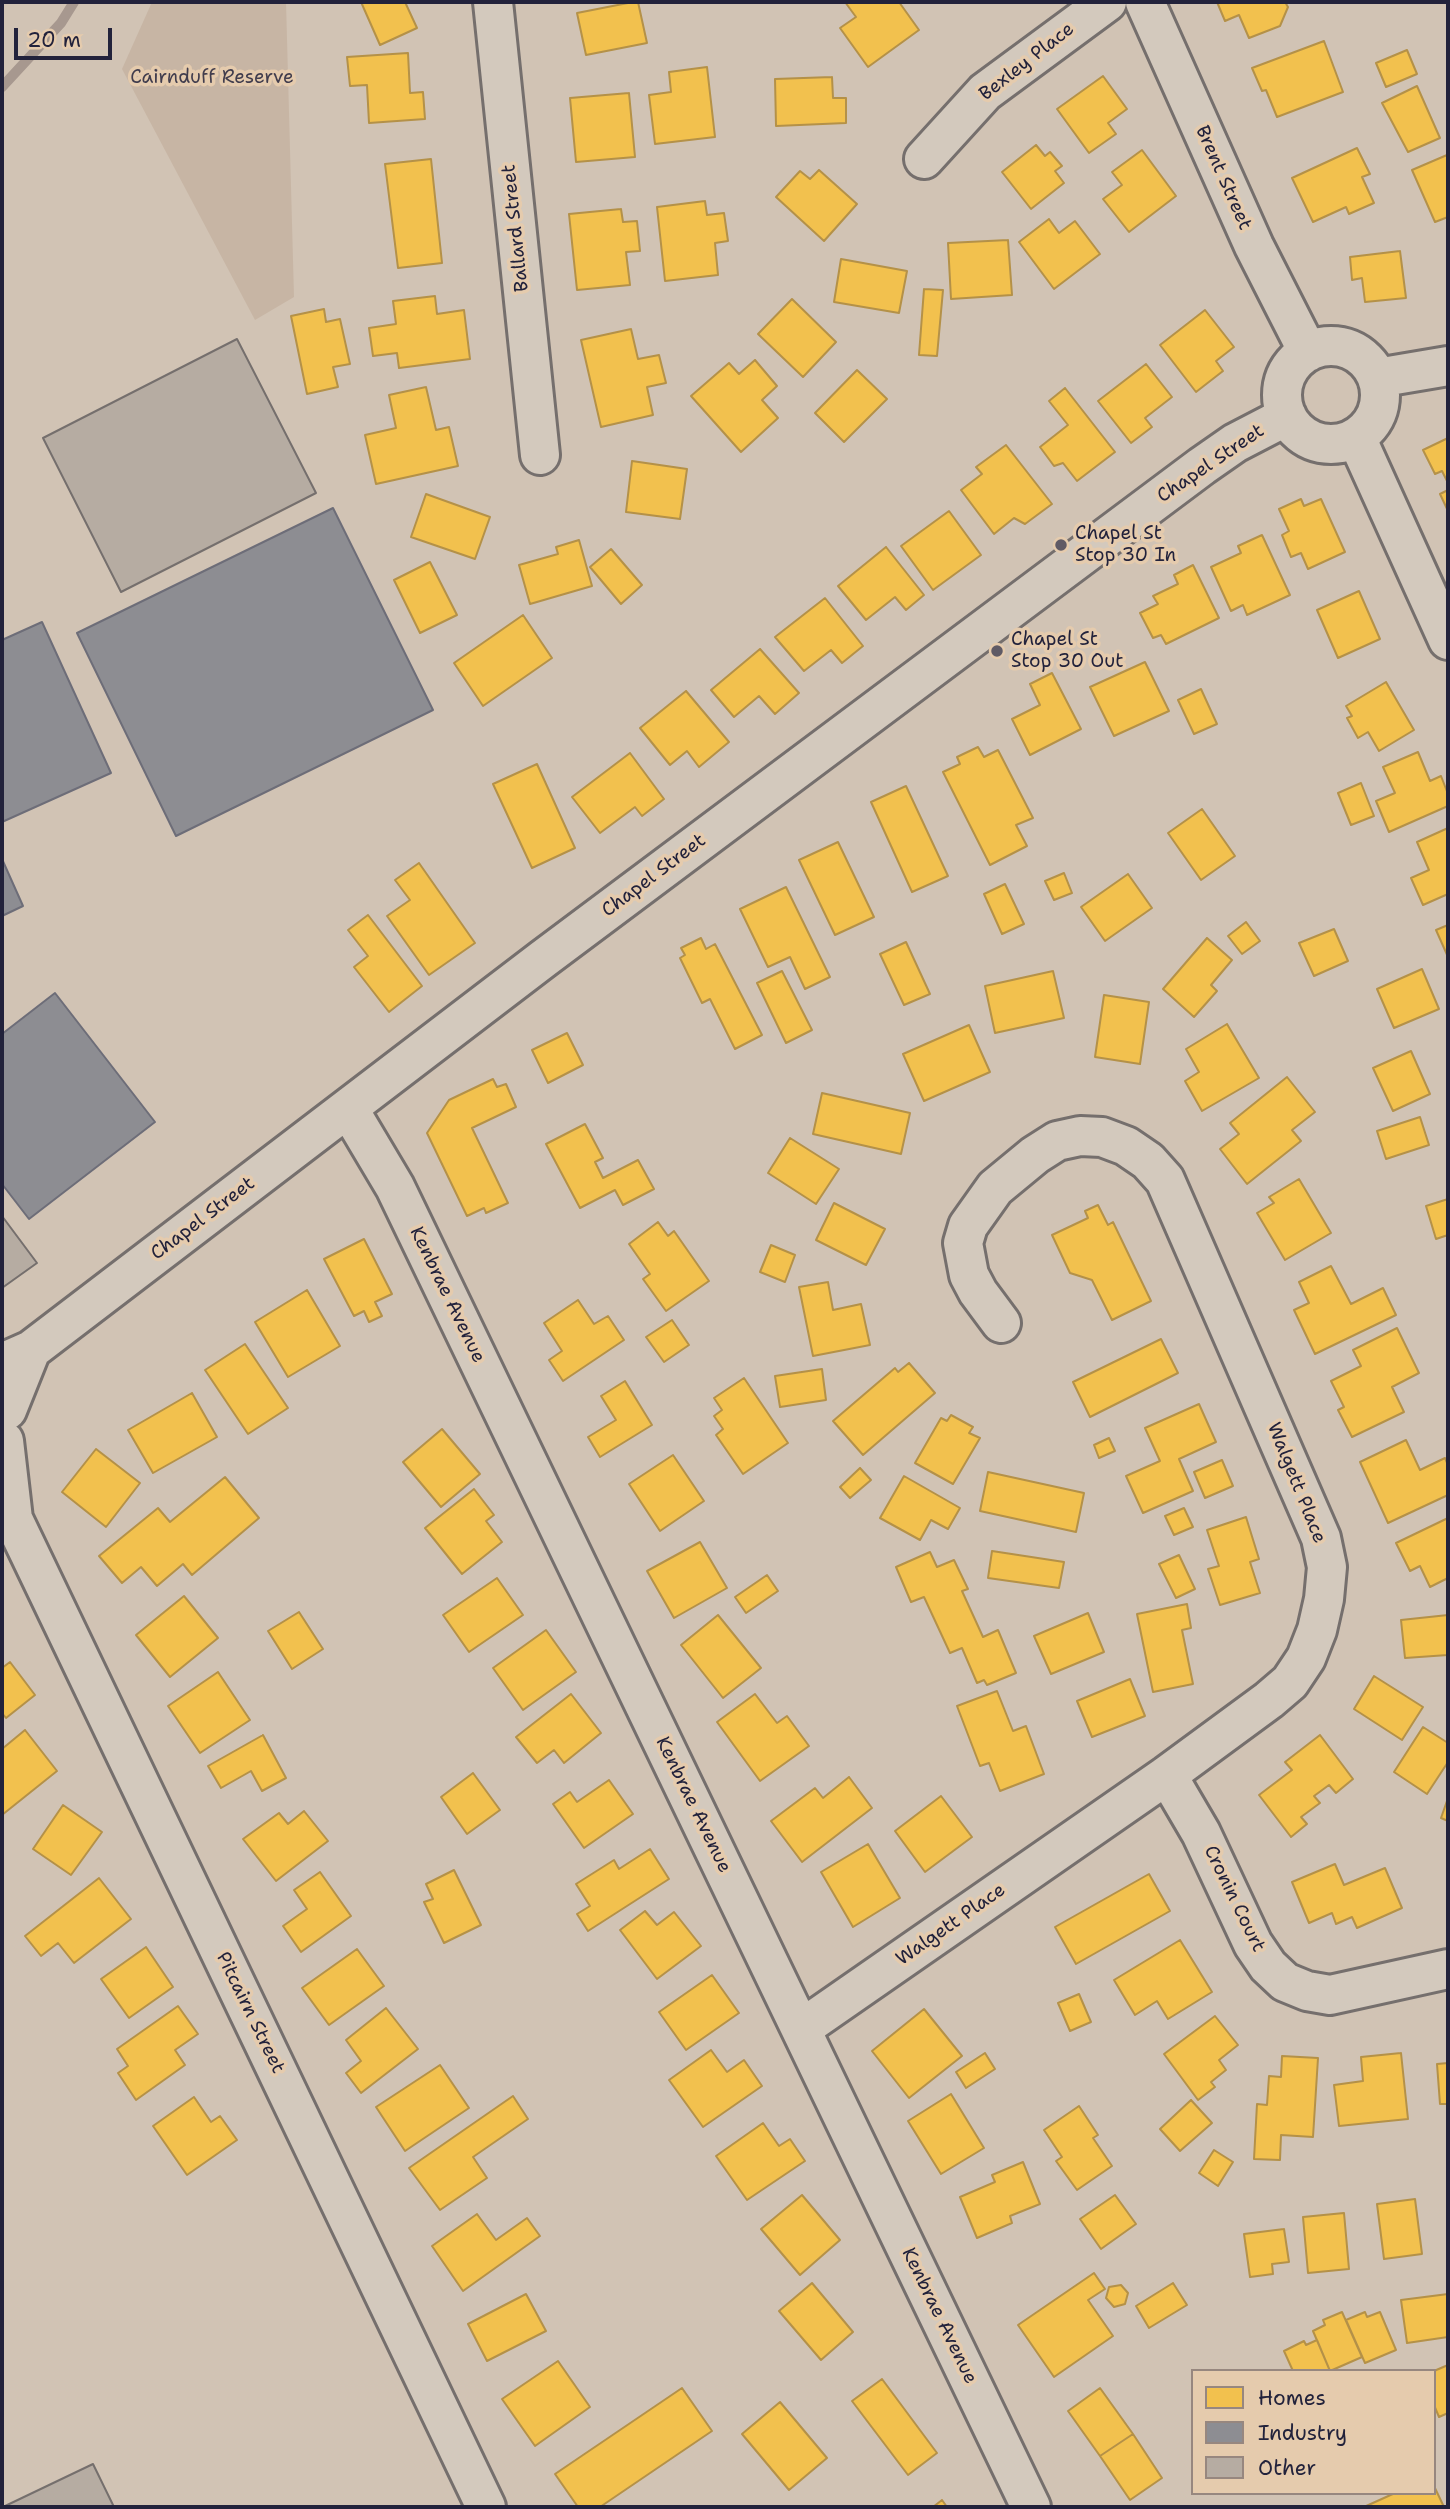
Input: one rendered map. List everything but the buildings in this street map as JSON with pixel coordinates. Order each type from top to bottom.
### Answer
[{"type":"street","name":"Ballard Street","points":[[493,2],[540,455]]},
{"type":"street","name":"Bexley Place","points":[[924,159],[985,92],[1107,2]]},
{"type":"street","name":"Brent Street","points":[[1145,2],[1254,246],[1308,352]]},
{"type":"street","points":[[1323,346],[1340,347],[1356,353],[1368,363],[1377,377],[1379,405],[1367,428],[1356,437],[1341,443],[1309,439],[1296,429],[1287,416],[1283,394],[1287,373],[1296,361],[1308,352],[1323,346]]},
{"type":"street","points":[[1377,377],[1448,366]]},
{"type":"street","name":"Chapel Street","points":[[3,1423],[16,1357],[1202,466],[1236,443],[1287,416]]},
{"type":"street","points":[[1356,437],[1448,640]]},
{"type":"street","name":"Kenbrae Avenue","points":[[348,1108],[396,1187],[1031,2507]]},
{"type":"street","name":"Walgett Place","points":[[801,2029],[1167,1775],[1269,1700],[1290,1682],[1306,1657],[1317,1630],[1327,1567],[1321,1538],[1166,1180],[1148,1161],[1126,1146],[1102,1137],[1080,1136],[1058,1141],[1035,1155],[995,1188],[979,1207],[968,1226],[963,1243],[965,1259],[978,1292],[1001,1323]]},
{"type":"street","name":"Pitcairn Street","points":[[3,1423],[7,1515],[486,2507]]},
{"type":"street","name":"Cronin Court","points":[[1167,1775],[1201,1833],[1253,1944],[1268,1966],[1285,1982],[1307,1992],[1330,1995],[1448,1969]]},
{"type":"green space","name":"Cairnduff Reserve","points":[[152,2],[286,2],[294,297],[255,320],[122,69]]},
{"type":"waterway","points":[[2,87],[61,23],[74,2]]},
{"type":"place","name":"Chapel St Stop 30 In","points":[[1061,545]]},
{"type":"place","name":"Chapel St Stop 30 Out","points":[[997,651]]}]
